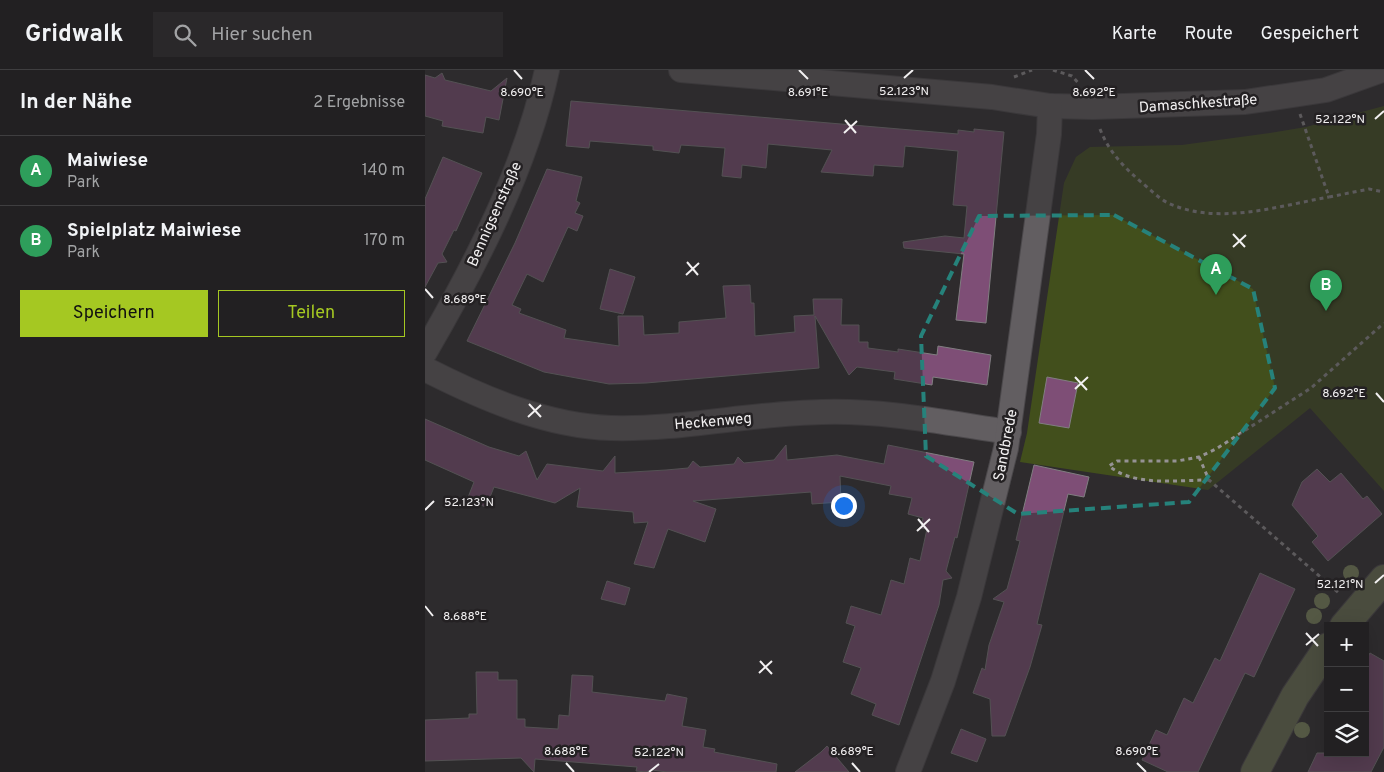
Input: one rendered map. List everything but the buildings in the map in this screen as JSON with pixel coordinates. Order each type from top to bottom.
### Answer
[{"type":"main road","points":[[1350,617],[1384,579]]},
{"type":"main road","points":[[1255,772],[1295,696],[1324,653]]},
{"type":"street","name":"Bennigsenstraße","points":[[425,352],[479,252],[504,198],[543,92],[547,70]]},
{"type":"street","name":"Damaschkestraße","points":[[681,70],[992,97],[1050,106],[1140,107],[1245,102],[1326,90],[1382,70]]},
{"type":"street","name":"Sandbrede","points":[[908,772],[943,681],[969,597],[1009,432],[1049,134],[1050,106]]},
{"type":"street","name":"Heckenweg","points":[[425,369],[505,404],[539,416],[578,425],[611,428],[644,427],[820,412],[870,412],[1009,432]]},
{"type":"path","points":[[1307,136],[1329,197]]},
{"type":"path","points":[[1107,147],[1131,173],[1167,203],[1204,213],[1237,213],[1369,188],[1384,192]]},
{"type":"path","points":[[1209,480],[1158,481],[1119,474],[1109,466],[1117,461],[1177,461],[1199,457],[1216,449],[1311,388],[1384,323]]},
{"type":"path","points":[[1199,457],[1209,480],[1350,617]]},
{"type":"highlighted area","points":[[1114,215],[1253,289],[1275,388],[1189,502],[1018,514],[926,456],[921,336],[979,216]]},
{"type":"green space","points":[[1384,106],[1384,491],[1310,408],[1208,490],[1020,462],[1027,433],[1064,183],[1076,157],[1090,147],[1182,145],[1270,133],[1306,127]]},
{"type":"place","name":"Maiwiese","points":[[1216,295]]},
{"type":"place","name":"Spielplatz Maiwiese","points":[[1326,311]]}]
